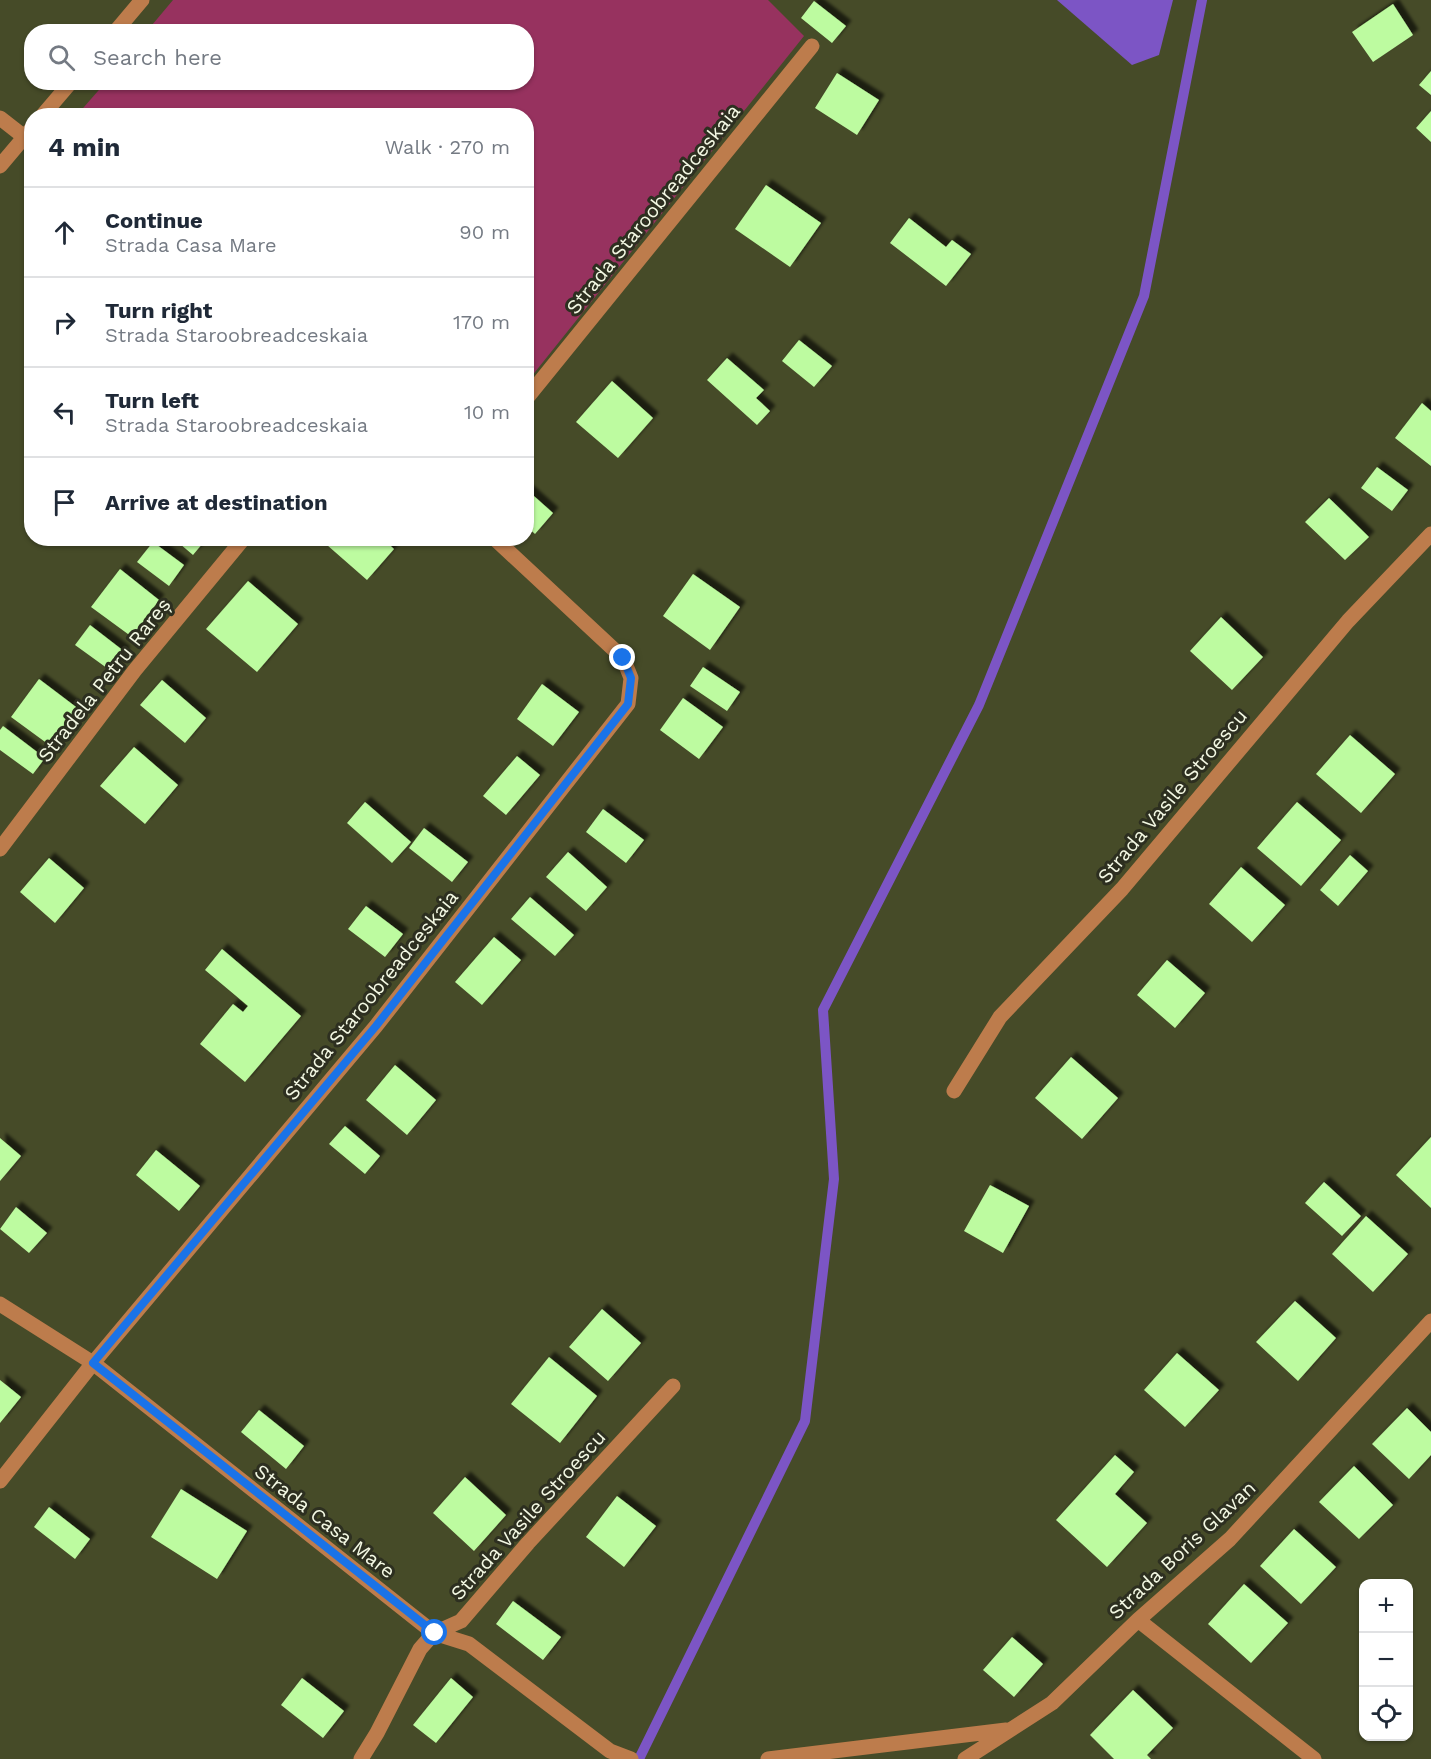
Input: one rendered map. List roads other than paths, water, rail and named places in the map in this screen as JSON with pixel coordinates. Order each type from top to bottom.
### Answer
[{"type":"street","points":[[122,24],[142,0]]},
{"type":"street","name":"Strada Staroobreadceskaia","points":[[534,389],[812,45]]},
{"type":"street","points":[[49,108],[64,90]]},
{"type":"street","points":[[0,118],[24,133]]},
{"type":"street","points":[[0,166],[24,141]]},
{"type":"street","name":"Strada Vasile Stroescu","points":[[954,1091],[1000,1017],[1122,889],[1348,621],[1431,534]]},
{"type":"street","name":"Stradela Petru Rareș","points":[[0,849],[135,670],[237,546]]},
{"type":"street","name":"Strada Staroobreadceskaia","points":[[0,1481],[93,1363],[376,1026],[628,704],[631,678],[623,658],[503,546]]},
{"type":"street","name":"Strada Casa Mare","points":[[0,1304],[93,1363],[435,1633],[469,1644],[610,1751],[631,1759]]},
{"type":"street","name":"Strada Boris Glavan","points":[[965,1759],[1052,1703],[1138,1620],[1230,1539],[1431,1321]]},
{"type":"street","name":"Strada Vasile Stroescu","points":[[361,1759],[378,1733],[420,1649],[435,1633],[461,1621],[528,1543],[673,1386]]},
{"type":"street","points":[[1138,1620],[1314,1759]]},
{"type":"street","points":[[768,1759],[1009,1730]]},
{"type":"waterway","points":[[639,1759],[805,1421],[834,1179],[823,1010],[979,705],[1144,296],[1202,0]]}]
